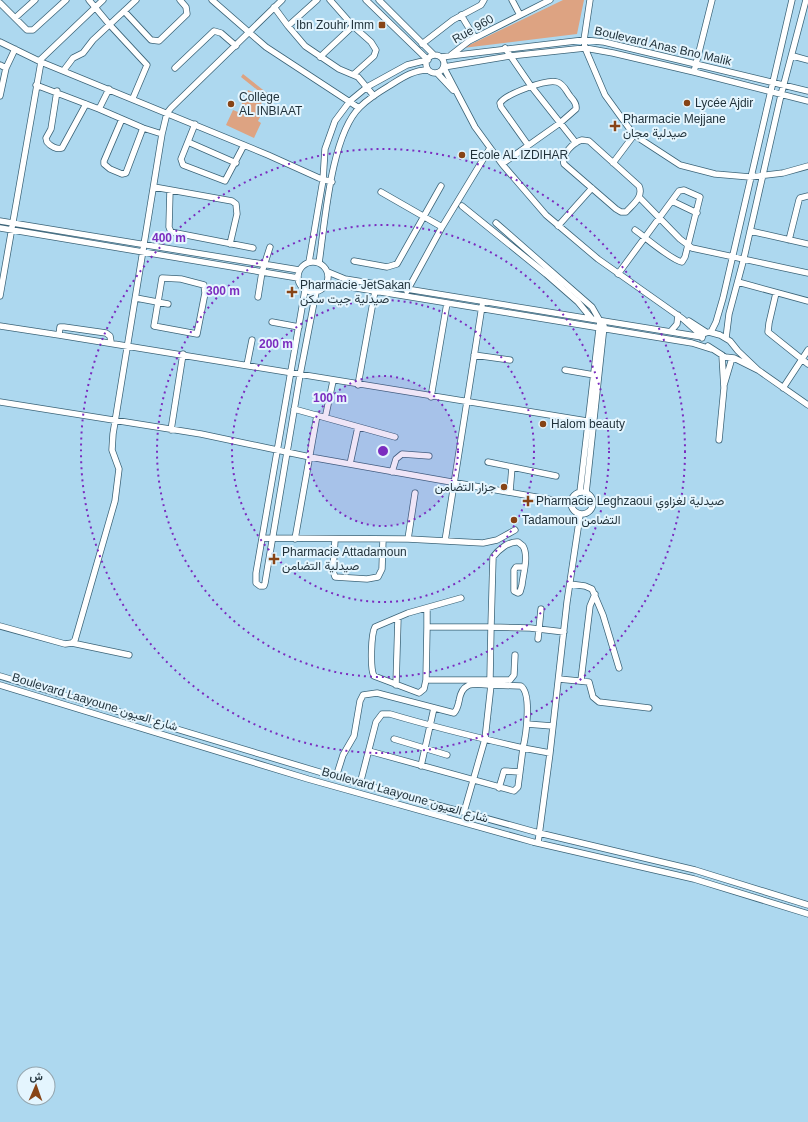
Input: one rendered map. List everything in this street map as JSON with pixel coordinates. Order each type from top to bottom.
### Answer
[{"type":"street","points":[[15,18],[35,0]]},
{"type":"street","points":[[0,3],[27,30],[33,30],[66,0]]},
{"type":"street","points":[[89,0],[147,65],[133,98]]},
{"type":"street","points":[[0,296],[40,62],[103,0]]},
{"type":"street","points":[[64,70],[73,58],[83,53],[93,40],[109,24],[136,0]]},
{"type":"street","points":[[124,11],[151,40],[159,41],[187,14],[186,7],[180,0]]},
{"type":"street","points":[[212,0],[266,47],[359,108]]},
{"type":"street","points":[[72,643],[78,632],[115,501],[119,469],[112,450],[116,420],[162,134],[167,113],[236,46],[248,31],[282,0]]},
{"type":"street","points":[[288,26],[317,0]]},
{"type":"street","points":[[330,0],[353,26],[371,42],[376,52],[354,74]]},
{"type":"street","points":[[366,0],[428,60],[428,70]]},
{"type":"street","name":"Rue 960","points":[[422,44],[461,15],[481,5],[484,0]]},
{"type":"street","points":[[512,0],[520,15]]},
{"type":"street","name":"Rue 960","points":[[450,56],[474,38],[520,15],[540,2],[550,0]]},
{"type":"street","points":[[590,0],[584,40],[585,48],[605,95],[634,135],[680,164],[715,174],[750,177],[763,176],[783,173],[808,166]]},
{"type":"street","points":[[694,72],[712,0]]},
{"type":"street","points":[[711,349],[703,341],[705,334],[718,317],[792,0]]},
{"type":"street","points":[[726,338],[781,95],[793,56],[806,0]]},
{"type":"street","points":[[383,1],[422,44],[434,55],[441,57],[444,61],[444,68],[454,92],[465,112],[502,164],[558,226],[618,274],[705,334]]},
{"type":"street","points":[[274,7],[305,46],[345,72],[354,74],[368,87],[374,96]]},
{"type":"street","points":[[461,15],[474,38]]},
{"type":"street","points":[[320,57],[353,26]]},
{"type":"street","points":[[175,68],[214,31],[221,33],[236,46]]},
{"type":"street","name":"Boulevard Anas Bno Malik","points":[[441,57],[505,48],[584,40],[604,42],[808,91]]},
{"type":"street","points":[[0,42],[40,62],[64,70],[133,98],[323,180],[332,182]]},
{"type":"street","points":[[505,48],[531,86],[576,143]]},
{"type":"street","name":"Boulevard Anas Bno Malik","points":[[444,68],[510,56],[585,48],[694,72],[808,101]]},
{"type":"street","points":[[0,96],[6,68],[14,49]]},
{"type":"street","points":[[434,55],[428,60],[406,65],[368,87],[350,101],[342,110],[330,133],[325,149],[323,180],[309,262],[299,270],[299,283],[305,290],[316,292],[325,287],[339,285],[692,342],[722,355],[733,358],[758,370]]},
{"type":"street","points":[[793,56],[808,60]]},
{"type":"street","points":[[0,65],[6,68]]},
{"type":"street","points":[[437,73],[444,68]]},
{"type":"street","points":[[319,263],[332,182],[341,139],[359,108],[374,96],[411,73],[428,70],[437,73],[454,92]]},
{"type":"street","points":[[502,164],[528,144],[560,123],[577,108],[563,86],[555,82],[531,86],[508,96],[501,101],[500,105],[528,144]]},
{"type":"street","points":[[36,85],[57,91],[143,128],[162,134]]},
{"type":"street","points":[[100,109],[109,89]]},
{"type":"street","points":[[57,91],[51,129],[46,138],[47,142],[51,146],[62,148],[86,104]]},
{"type":"street","points":[[122,119],[104,164],[117,173],[126,173],[143,128]]},
{"type":"street","points":[[195,124],[181,156],[183,165],[225,181],[236,163],[244,145]]},
{"type":"street","points":[[613,163],[634,135]]},
{"type":"street","points":[[582,140],[589,141],[613,163],[639,186],[641,191],[639,198],[626,212],[621,212],[563,162],[566,153],[576,143],[582,140]]},
{"type":"street","points":[[188,142],[236,163]]},
{"type":"street","points":[[404,296],[442,227],[490,148]]},
{"type":"street","points":[[354,261],[387,267],[397,264],[441,186]]},
{"type":"street","points":[[154,187],[232,201],[236,204],[237,214],[230,244]]},
{"type":"street","points":[[558,226],[592,188]]},
{"type":"street","points":[[170,190],[169,227],[171,232],[253,248]]},
{"type":"street","points":[[618,274],[646,238],[681,190],[697,195],[700,198],[684,259],[680,262],[646,238],[635,230]]},
{"type":"street","points":[[381,192],[442,227]]},
{"type":"street","points":[[789,240],[798,200],[808,196]]},
{"type":"street","points":[[639,198],[688,245],[706,252],[744,258],[808,273]]},
{"type":"street","points":[[672,201],[697,213]]},
{"type":"street","points":[[462,206],[546,274],[578,302],[592,319]]},
{"type":"street","points":[[0,221],[299,270]]},
{"type":"street","points":[[496,222],[592,307],[602,321],[594,375],[583,492]]},
{"type":"street","points":[[0,228],[298,278]]},
{"type":"street","points":[[750,231],[808,244]]},
{"type":"street","points":[[258,297],[262,272],[270,246]]},
{"type":"street","points":[[309,262],[319,263],[328,272],[345,279],[602,321],[726,338],[758,370],[808,405]]},
{"type":"street","points":[[325,287],[328,282],[328,272]]},
{"type":"street","points":[[163,277],[203,284],[205,293],[197,333],[154,326],[157,302],[163,277]]},
{"type":"street","points":[[738,282],[808,301]]},
{"type":"street","points":[[305,290],[292,374],[256,578],[257,585],[260,586],[264,586],[265,583],[294,409],[316,292]]},
{"type":"street","points":[[358,385],[375,291]]},
{"type":"street","points":[[776,293],[768,332],[808,364]]},
{"type":"street","points":[[136,298],[168,304]]},
{"type":"street","points":[[446,541],[483,302]]},
{"type":"street","points":[[431,396],[447,303]]},
{"type":"street","points":[[671,331],[681,317]]},
{"type":"street","points":[[272,322],[299,327]]},
{"type":"street","points":[[0,326],[111,342],[332,381],[590,422]]},
{"type":"street","points":[[59,335],[60,328],[72,328],[108,334],[111,342]]},
{"type":"street","points":[[590,422],[601,328]]},
{"type":"street","points":[[247,365],[252,340]]},
{"type":"street","points":[[783,388],[808,350]]},
{"type":"street","points":[[724,388],[733,358],[738,351]]},
{"type":"street","points":[[171,430],[183,354]]},
{"type":"street","points":[[474,355],[510,360]]},
{"type":"street","points":[[719,440],[724,388],[722,355]]},
{"type":"street","points":[[565,370],[594,375]]},
{"type":"street","points":[[326,414],[332,381]]},
{"type":"street","points":[[0,402],[220,438],[287,453],[510,491],[570,503]]},
{"type":"street","points":[[294,409],[395,437]]},
{"type":"street","points":[[295,539],[317,415]]},
{"type":"street","points":[[350,464],[358,427]]},
{"type":"street","points":[[392,472],[396,459],[402,454],[429,456]]},
{"type":"street","points":[[488,462],[556,476]]},
{"type":"street","points":[[510,491],[512,467]]},
{"type":"street","points":[[273,482],[281,484]]},
{"type":"street","points":[[583,492],[592,499],[592,508],[589,512],[580,515],[573,511],[570,503],[572,496],[583,492]]},
{"type":"street","points":[[408,539],[415,493]]},
{"type":"street","points":[[538,843],[580,515]]},
{"type":"street","points":[[263,538],[335,540],[408,539],[487,543],[497,540],[514,530]]},
{"type":"street","points":[[335,540],[333,571],[335,577],[367,579],[378,577],[381,573],[383,539]]},
{"type":"street","points":[[464,812],[484,739],[490,682],[491,564],[493,557],[497,552],[512,542],[518,542],[525,549],[524,567]]},
{"type":"street","points":[[570,584],[591,587],[595,594],[619,668]]},
{"type":"street","points":[[581,680],[590,606],[595,594]]},
{"type":"street","points":[[427,609],[426,680],[424,689],[420,693],[377,679],[373,674],[372,634],[376,627],[398,618],[461,598]]},
{"type":"street","points":[[538,639],[541,609]]},
{"type":"street","points":[[396,685],[398,618]]},
{"type":"street","points":[[0,626],[65,644],[72,643],[129,655]]},
{"type":"street","points":[[427,627],[490,627],[539,629],[564,632]]},
{"type":"street","points":[[336,778],[343,755],[354,736],[360,701],[363,695],[377,693],[454,713],[457,711],[459,695],[463,688],[513,678],[515,655]]},
{"type":"street","name":"Boulevard Laayoune شارع العيون","points":[[0,676],[336,778],[539,833],[695,870],[808,905]]},
{"type":"street","points":[[558,679],[581,680],[591,684],[592,694],[596,700],[649,708]]},
{"type":"street","points":[[369,751],[499,788],[516,791],[518,787],[524,748],[527,695],[525,689],[521,686],[490,682],[426,680]]},
{"type":"street","name":"Boulevard Laayoune شارع العيون","points":[[0,685],[308,779],[538,843],[694,879],[808,914]]},
{"type":"street","points":[[421,766],[434,708]]},
{"type":"street","points":[[360,784],[376,722],[382,714],[390,714],[484,739],[550,753]]},
{"type":"street","points":[[526,724],[552,726]]},
{"type":"street","points":[[394,739],[447,754]]},
{"type":"street","points":[[499,788],[504,771],[520,772]]},
{"type":"shaded area","points":[[563,0],[584,0],[577,34],[463,48]]},
{"type":"shaded area","points":[[243,74],[272,97],[270,100],[241,77]]},
{"type":"shaded area","points":[[248,90],[264,97],[260,107],[264,109],[258,121],[261,123],[254,138],[226,125],[233,110],[238,112]]},
{"type":"place","name":"Ibn Zouhr Imm","points":[[382,25]]},
{"type":"place","name":"Lycée Ajdir","points":[[687,103]]},
{"type":"place","name":"Collège AL INBIAAT","points":[[231,104]]},
{"type":"place","name":"Pharmacie Mejjane صيدلية مجان","points":[[615,126]]},
{"type":"place","name":"Ecole AL IZDIHAR","points":[[462,155]]},
{"type":"place","name":"Pharmacie JetSakan صيدلية جيت سكن","points":[[292,292]]},
{"type":"place","name":"Halom beauty","points":[[543,424]]},
{"type":"place","name":"جزار التضامن","points":[[504,487]]},
{"type":"place","name":"Pharmacie Leghzaoui صيدلية لغزاوي","points":[[528,501]]},
{"type":"place","name":"Tadamoun التضامن","points":[[514,520]]},
{"type":"place","name":"Pharmacie Attadamoun صيدلية التضامن","points":[[274,559]]}]
